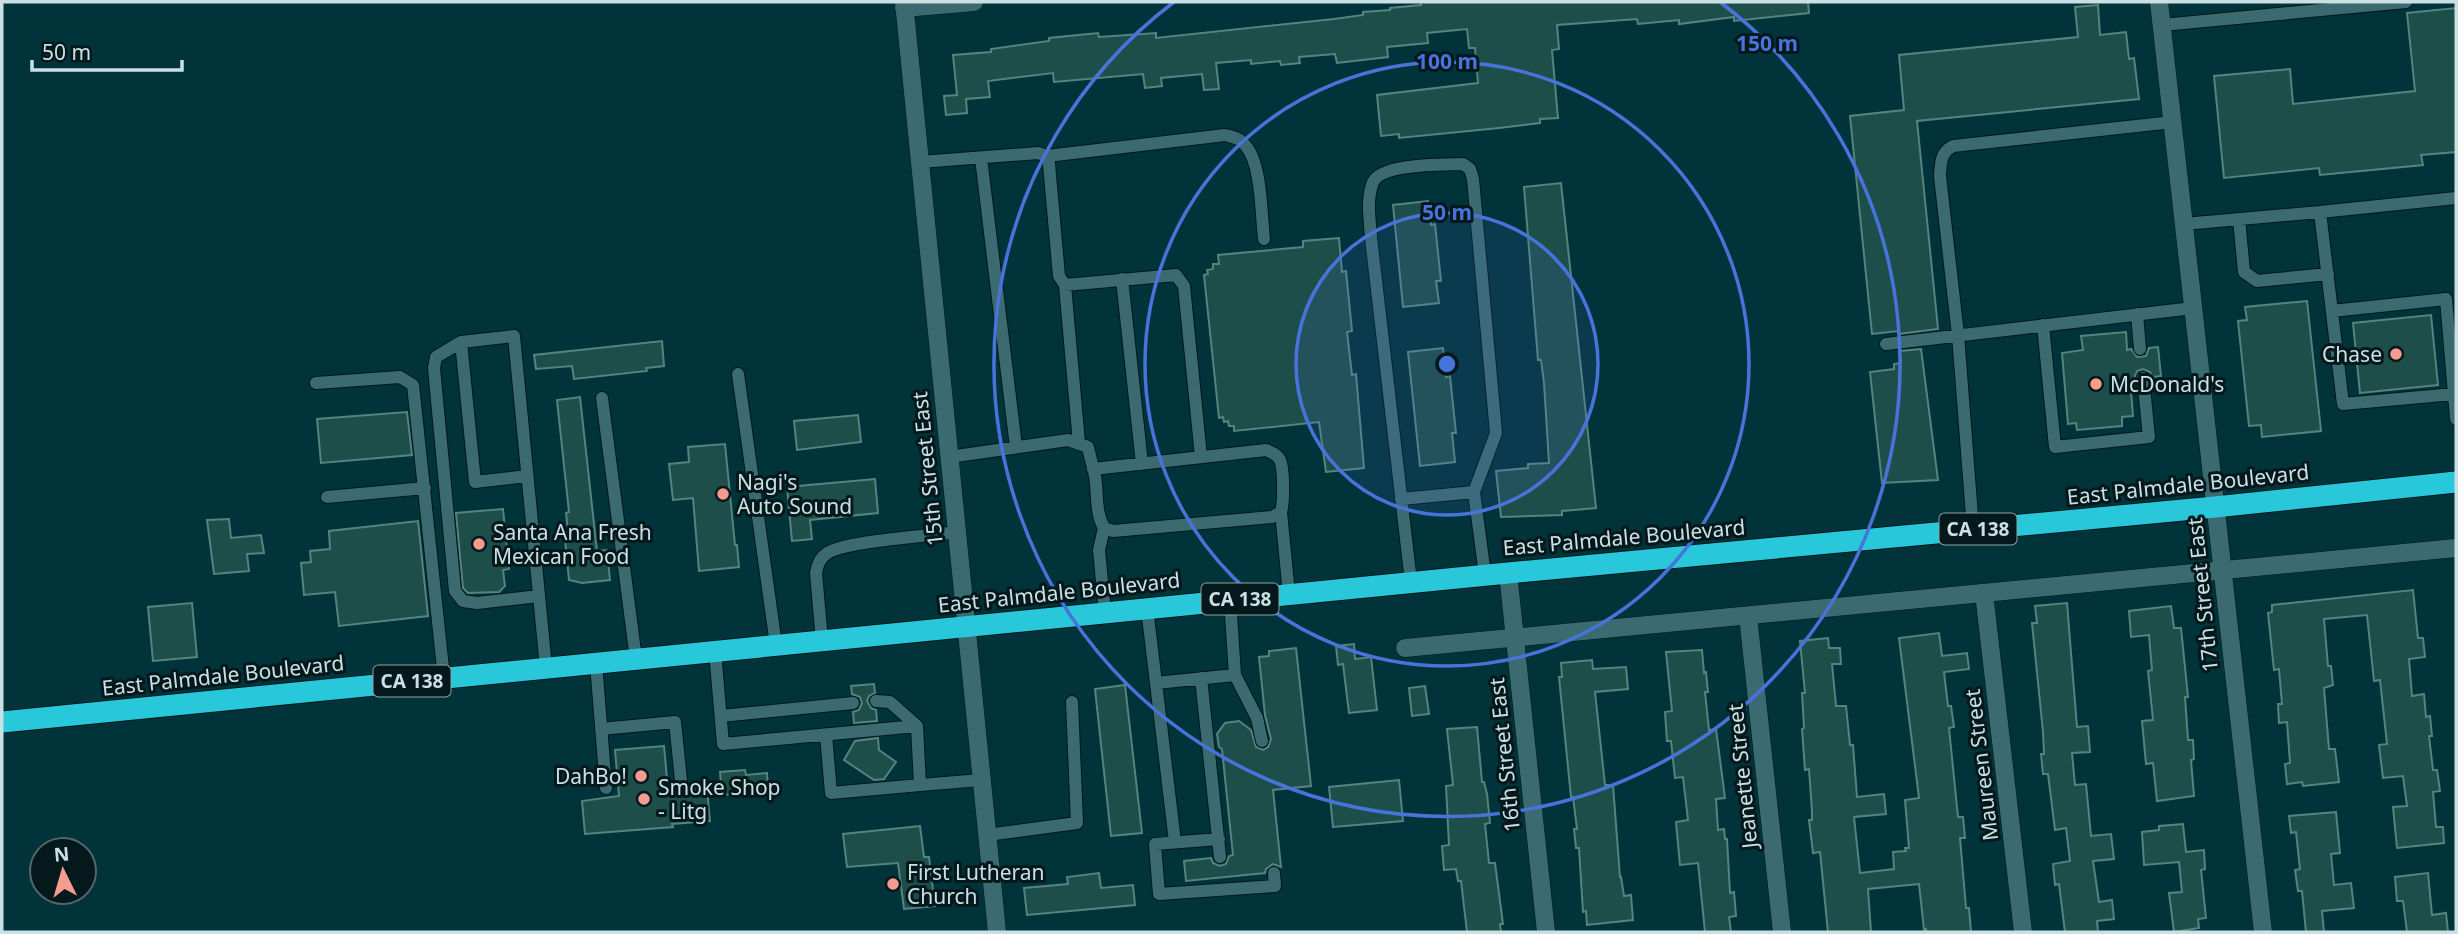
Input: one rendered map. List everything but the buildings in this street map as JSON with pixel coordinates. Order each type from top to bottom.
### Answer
[{"type":"highway","name":"East Palmdale Boulevard","points":[[2,722],[1410,582],[2456,482]]},
{"type":"street","points":[[904,5],[974,2]]},
{"type":"street","name":"17th Street East","points":[[2159,2],[2263,932]]},
{"type":"street","name":"15th Street East","points":[[904,5],[997,932]]},
{"type":"street","points":[[1405,648],[2222,571],[2456,553]]},
{"type":"street","name":"16th Street East","points":[[1508,573],[1546,932]]},
{"type":"street","name":"Maureen Street","points":[[1984,593],[2023,932]]},
{"type":"street","name":"Jeanette Street","points":[[1748,616],[1782,932]]},
{"type":"lane","points":[[2162,26],[2406,2]]},
{"type":"lane","points":[[1973,529],[1958,335],[1940,176],[1941,157],[1945,150],[1952,146],[2173,122]]},
{"type":"lane","points":[[919,162],[1038,153],[1047,156],[1225,135],[1245,143],[1251,153],[1257,174],[1264,239]]},
{"type":"lane","points":[[1047,156],[1059,276],[1065,285],[1079,443]]},
{"type":"lane","points":[[981,158],[1016,447]]},
{"type":"lane","points":[[1410,582],[1369,203],[1374,181],[1380,174],[1392,169],[1463,164],[1470,169],[1473,178],[1496,433],[1474,492],[1485,575]]},
{"type":"lane","points":[[2184,223],[2456,198]]},
{"type":"lane","points":[[2320,212],[2343,404],[2455,394]]},
{"type":"lane","points":[[2239,219],[2244,272],[2257,281],[2328,274]]},
{"type":"lane","points":[[1065,285],[1176,275],[1184,286],[1200,457]]},
{"type":"lane","points":[[1122,279],[1142,464]]},
{"type":"lane","points":[[2332,311],[2446,299],[2456,419]]},
{"type":"lane","points":[[1886,344],[2193,308]]},
{"type":"lane","points":[[2137,314],[2140,349]]},
{"type":"lane","points":[[2043,325],[2055,447],[2149,437],[2143,378]]},
{"type":"lane","points":[[539,596],[477,603],[463,601],[455,591],[434,368],[436,357],[461,342],[514,336],[546,668]]},
{"type":"lane","points":[[461,342],[475,482],[527,476]]},
{"type":"lane","points":[[738,374],[776,645]]},
{"type":"lane","points":[[316,383],[400,377],[408,380],[415,391],[444,678]]},
{"type":"lane","points":[[602,398],[636,659]]},
{"type":"lane","points":[[949,457],[1068,440],[1088,447],[1099,519],[1104,528],[1099,550],[1105,613]]},
{"type":"lane","points":[[1093,469],[1266,450],[1275,454],[1280,460],[1283,504],[1281,512],[1289,594]]},
{"type":"lane","points":[[327,496],[425,488]]},
{"type":"lane","points":[[1401,499],[1474,492]]},
{"type":"lane","points":[[1104,528],[1113,531],[1272,517],[1281,512]]},
{"type":"lane","points":[[822,641],[816,573],[826,554],[852,545],[956,532]]},
{"type":"lane","points":[[1230,600],[1235,675],[1257,718],[1262,741]]},
{"type":"lane","points":[[1147,608],[1175,842]]},
{"type":"lane","points":[[715,651],[723,744],[917,726]]},
{"type":"lane","points":[[596,663],[606,788]]},
{"type":"lane","points":[[1156,683],[1235,675]]},
{"type":"lane","points":[[1201,678],[1220,857]]},
{"type":"lane","points":[[876,701],[890,702],[917,726],[920,785]]},
{"type":"lane","points":[[987,835],[1077,823],[1072,702]]},
{"type":"lane","points":[[721,716],[853,703]]},
{"type":"lane","points":[[601,729],[675,722],[681,780]]},
{"type":"lane","points":[[826,735],[831,793],[981,780]]},
{"type":"lane","points":[[1219,839],[1155,844],[1160,894],[1223,884],[1275,886],[1274,873]]},
{"type":"place","name":"Chase","points":[[2396,354]]},
{"type":"place","name":"McDonald's","points":[[2096,384]]},
{"type":"place","name":"Nagi's Auto Sound","points":[[723,494]]},
{"type":"place","name":"Santa Ana Fresh Mexican Food","points":[[479,544]]},
{"type":"place","name":"DahBo!","points":[[641,776]]},
{"type":"place","name":"Smoke Shop - Litg","points":[[644,799]]},
{"type":"place","name":"First Lutheran Church","points":[[893,884]]}]
